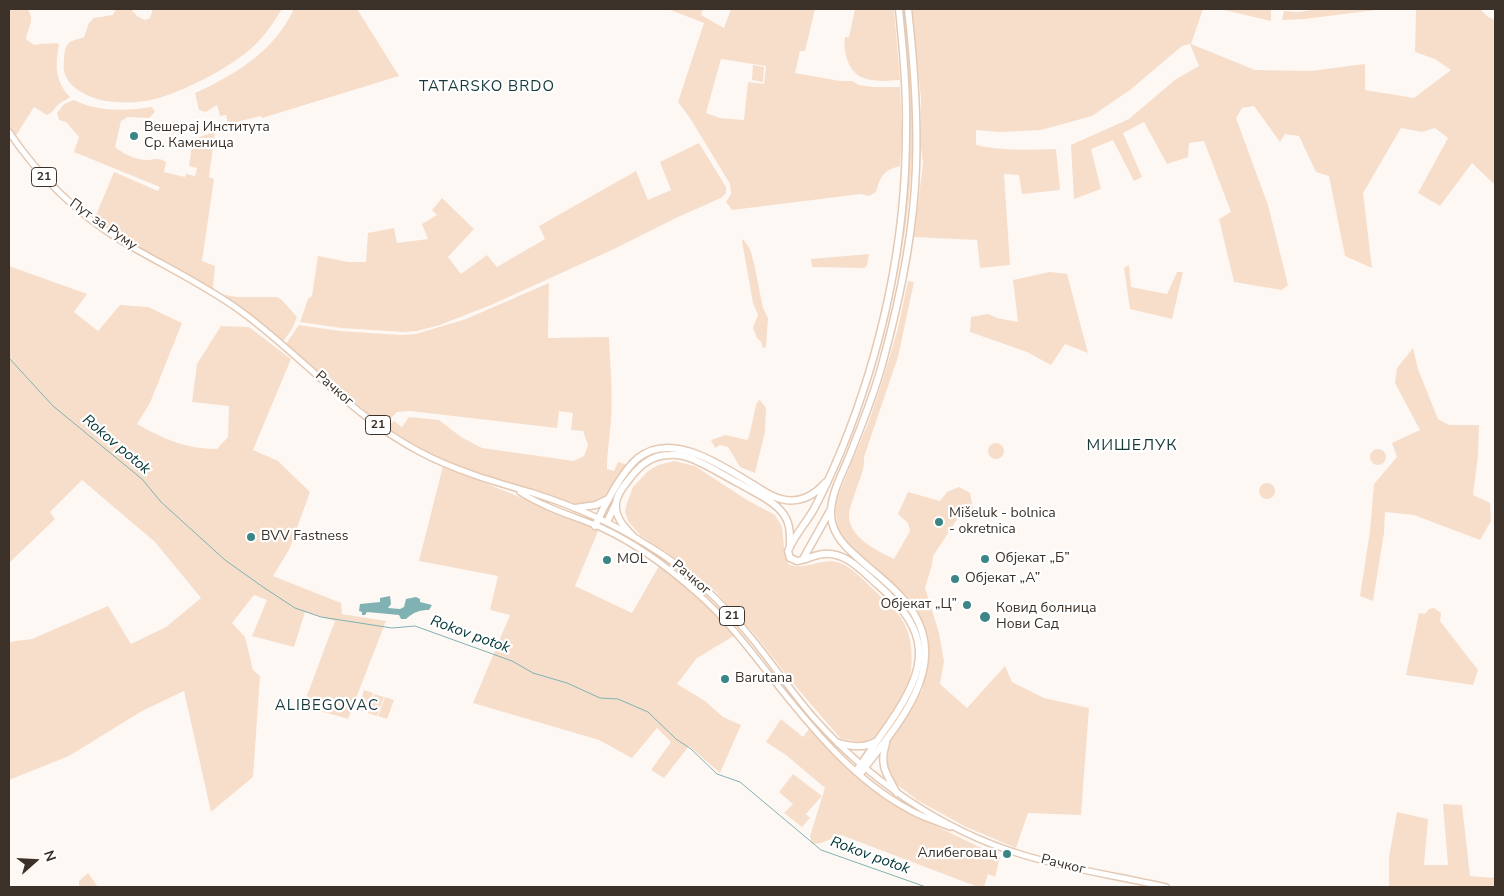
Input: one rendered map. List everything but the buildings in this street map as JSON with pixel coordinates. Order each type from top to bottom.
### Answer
[{"type":"highway","points":[[860,769],[902,704],[914,681],[918,656],[915,632],[907,616],[893,598],[847,559],[837,554],[825,553],[797,562],[788,554],[814,509],[830,476],[852,421],[883,321],[901,220],[906,163],[905,90],[899,9]]},
{"type":"highway","points":[[860,769],[888,737],[910,704],[920,684],[925,660],[924,637],[916,617],[905,601],[841,541],[832,524],[831,509],[835,489],[864,419],[883,363],[908,244],[916,162],[916,89],[908,9]]},
{"type":"highway","points":[[595,526],[609,499],[633,462],[644,454],[660,448],[674,448],[698,454],[780,499],[797,500],[804,498],[816,492],[830,476]]},
{"type":"highway","points":[[606,522],[622,490],[640,466],[655,457],[676,455],[699,461],[771,502],[782,512],[790,528],[790,548]]},
{"type":"highway","points":[[575,508],[596,505],[609,499]]},
{"type":"highway","points":[[616,503],[617,512],[622,524],[633,536]]},
{"type":"highway","points":[[802,560],[831,509]]},
{"type":"highway","points":[[888,737],[884,751],[884,766],[888,778],[897,793]]},
{"type":"highway","points":[[838,743],[861,747],[876,742]]},
{"type":"main road","name":"Пут за Руму","points":[[9,132],[23,152],[46,178],[86,216],[116,237],[216,295]]},
{"type":"main road","name":"Рачког","points":[[216,295],[260,326],[350,404],[392,435],[436,460],[517,490],[532,499],[595,526],[646,554],[673,573],[703,598],[747,645],[788,699],[821,736],[908,810],[1003,848],[1044,861],[1166,887]]},
{"type":"main road","name":"Рачког","points":[[517,490],[530,492],[599,518],[652,548],[684,572],[726,610],[754,640],[806,708],[860,769],[897,793],[965,832]]},
{"type":"shaded area","points":[[9,9],[27,9],[30,13],[31,23],[26,39],[34,45],[57,43],[59,45],[57,72],[61,85],[70,97],[47,115],[34,107],[15,137],[9,127]]},
{"type":"shaded area","points":[[116,9],[131,9],[137,16],[145,20],[150,18],[153,9],[282,9],[270,28],[255,45],[233,62],[206,78],[163,97],[146,101],[117,102],[105,101],[86,95],[74,87],[66,77],[64,70],[65,52],[68,44],[71,41],[84,37],[89,23],[94,18],[113,15]]},
{"type":"shaded area","points":[[294,9],[357,9],[399,76],[262,118],[261,116],[228,124],[226,115],[220,116],[217,105],[206,112],[199,110],[195,93],[225,78],[253,60],[276,37]]},
{"type":"shaded area","points":[[668,9],[703,9],[701,15],[724,28],[731,9],[815,9],[805,51],[800,51],[795,73],[840,81],[852,81],[859,85],[873,87],[900,87],[902,133],[900,166],[886,172],[879,181],[876,192],[869,196],[861,194],[732,210],[726,202],[731,194],[730,184],[690,118],[678,102],[704,23]],"holes":[[[721,59],[766,66],[764,84],[748,82],[744,120],[720,118],[706,113]]]},
{"type":"shaded area","points":[[855,9],[894,9],[900,80],[882,81],[868,79],[854,72],[850,67],[845,49],[845,37],[849,37]]},
{"type":"shaded area","points":[[902,9],[904,9],[912,101],[912,157],[902,248],[894,292],[870,380],[838,466],[819,508],[818,506],[880,341],[894,285],[910,157],[907,70]]},
{"type":"shaded area","points":[[912,9],[1203,9],[1191,44],[1255,70],[1311,71],[1365,64],[1365,90],[1414,98],[1451,70],[1435,59],[1415,52],[1416,10],[1402,9],[1480,9],[1488,17],[1495,20],[1495,185],[1472,163],[1440,206],[1418,193],[1448,138],[1435,128],[1422,132],[1401,128],[1363,193],[1372,268],[1345,256],[1329,176],[1316,172],[1299,136],[1285,134],[1280,142],[1254,106],[1242,108],[1236,118],[1268,205],[1288,285],[1282,290],[1234,282],[1219,219],[1231,212],[1204,141],[1189,143],[1188,157],[1167,164],[1144,122],[1123,133],[1142,177],[1134,181],[1113,140],[1091,149],[1101,189],[1074,199],[1071,145],[1129,119],[1176,79],[1199,66],[1190,44],[1182,46],[1130,90],[1092,116],[1041,130],[1000,132],[976,130],[976,145],[1026,150],[1056,149],[1060,190],[1022,194],[1019,175],[1004,174],[1010,265],[980,268],[977,240],[914,237],[923,163],[920,141],[921,99]]},
{"type":"shaded area","points":[[1220,9],[1271,9],[1271,21]]},
{"type":"shaded area","points":[[1318,9],[1384,9],[1282,20],[1284,11],[1298,12]]},
{"type":"shaded area","points":[[753,65],[764,67],[763,82],[752,80]]},
{"type":"shaded area","points":[[74,100],[92,107],[112,110],[152,107],[155,112],[149,118],[128,117],[121,121],[115,147],[136,158],[164,161],[166,162],[164,172],[185,177],[186,174],[195,176],[197,168],[189,166],[193,139],[215,132],[209,177],[214,179],[202,261],[215,266],[212,290],[94,220],[114,172],[158,191],[160,187],[74,152],[79,137],[66,122],[59,120],[57,113],[64,104]]},
{"type":"shaded area","points":[[699,143],[726,187],[726,193],[721,198],[491,305],[440,325],[417,331],[403,332],[341,328],[300,322],[308,299],[312,296],[318,256],[348,262],[366,262],[368,233],[394,228],[397,243],[428,239],[422,224],[437,215],[432,210],[442,198],[474,229],[448,257],[461,274],[487,255],[497,267],[545,239],[539,226],[636,171],[648,200],[671,190],[660,162]]},
{"type":"shaded area","points":[[743,239],[750,249],[763,308],[768,318],[766,347],[763,348],[753,328],[758,315],[753,303]]},
{"type":"shaded area","points":[[869,254],[867,266],[864,268],[812,267],[811,259]]},
{"type":"shaded area","points":[[1129,265],[1131,287],[1167,294],[1177,272],[1183,272],[1172,319],[1130,309],[1124,268]]},
{"type":"shaded area","points":[[9,266],[87,294],[74,312],[98,331],[120,305],[148,307],[182,323],[150,403],[137,424],[175,442],[206,449],[217,449],[228,437],[229,406],[192,402],[197,364],[221,326],[249,327],[291,359],[253,450],[278,461],[310,492],[289,550],[273,576],[341,603],[342,614],[386,621],[348,719],[303,706],[335,621],[305,612],[294,647],[252,636],[267,600],[254,595],[232,623],[245,637],[253,670],[260,676],[253,777],[211,812],[184,691],[142,711],[69,756],[9,780],[9,642],[32,639],[108,606],[131,644],[166,627],[201,598],[155,542],[82,480],[50,512],[55,519],[9,563]]},
{"type":"shaded area","points":[[1050,272],[1067,274],[1088,353],[1065,344],[1051,365],[1027,352],[970,332],[971,317],[988,314],[997,318],[1018,322],[1013,280]]},
{"type":"shaded area","points":[[908,281],[914,282],[898,357],[864,457],[864,465],[851,504],[850,522],[853,529],[864,542],[894,559],[910,531],[908,523],[898,514],[908,492],[940,501],[947,492],[959,487],[970,493],[974,513],[960,515],[933,556],[925,588],[939,633],[944,661],[940,684],[967,708],[1005,666],[1012,682],[1044,698],[1089,708],[1081,815],[1028,813],[1016,848],[966,827],[917,800],[895,783],[888,770],[888,746],[894,733],[922,691],[928,665],[928,643],[919,615],[907,596],[853,550],[842,538],[837,525],[835,503],[869,421],[883,379],[898,328]]},
{"type":"shaded area","points":[[549,283],[548,338],[609,337],[612,409],[607,469],[614,471],[618,462],[628,465],[611,492],[603,500],[586,505],[575,504],[469,471],[436,457],[386,429],[394,421],[402,427],[409,417],[439,420],[461,437],[482,448],[574,461],[584,456],[588,445],[583,431],[571,430],[573,413],[559,411],[557,428],[410,411],[397,412],[383,426],[285,345],[299,325],[340,331],[402,335],[416,334],[466,319]]},
{"type":"shaded area","points":[[216,293],[236,297],[277,297],[297,317],[292,329],[282,343]]},
{"type":"shaded area","points":[[1413,348],[1418,369],[1438,419],[1449,425],[1479,425],[1478,456],[1473,495],[1490,503],[1491,521],[1480,540],[1414,515],[1385,512],[1384,533],[1373,601],[1360,596],[1370,531],[1374,484],[1397,457],[1392,443],[1420,430],[1395,383],[1397,368]]},
{"type":"shaded area","points":[[760,400],[766,408],[765,432],[755,473],[740,467],[728,447],[720,445],[715,448],[711,440],[726,435],[747,440],[756,405]]},
{"type":"shaded area","points":[[993,443],[999,443],[1004,448],[1002,457],[993,459],[988,454],[988,448]]},
{"type":"shaded area","points":[[1375,449],[1381,449],[1386,454],[1384,463],[1375,465],[1370,460],[1370,454]]},
{"type":"shaded area","points":[[675,461],[695,466],[747,500],[775,515],[782,527],[785,556],[788,564],[800,566],[834,561],[845,565],[898,614],[908,631],[912,660],[911,670],[907,689],[900,703],[875,739],[865,743],[841,739],[792,682],[756,636],[716,592],[666,552],[641,536],[628,521],[625,512],[633,487],[647,472],[658,465]]},
{"type":"shaded area","points":[[443,466],[599,529],[575,586],[632,613],[659,566],[685,582],[737,634],[697,658],[677,684],[705,701],[723,717],[741,725],[720,773],[689,746],[664,778],[651,770],[671,742],[657,728],[632,758],[599,740],[473,703],[510,615],[490,610],[498,576],[419,561]]},
{"type":"shaded area","points":[[1264,483],[1270,483],[1275,488],[1273,497],[1264,499],[1259,494],[1259,488]]},
{"type":"shaded area","points":[[1434,608],[1441,613],[1440,621],[1478,670],[1473,685],[1406,675],[1419,613],[1425,614],[1429,609]]},
{"type":"shaded area","points":[[364,690],[373,693],[367,712],[358,709]]},
{"type":"shaded area","points":[[374,694],[384,697],[377,716],[368,713]]},
{"type":"shaded area","points":[[385,697],[394,700],[387,719],[378,716]]},
{"type":"shaded area","points":[[781,719],[803,737],[809,729],[855,774],[905,811],[1000,857],[995,877],[988,874],[984,887],[978,887],[841,835],[821,843],[812,844],[810,836],[825,788],[786,755],[766,742]]},
{"type":"shaded area","points":[[793,774],[822,796],[806,814],[810,818],[802,827],[784,813],[793,804],[779,792]]},
{"type":"shaded area","points":[[1443,804],[1462,805],[1470,876],[1495,878],[1495,887],[1389,887],[1389,857],[1397,812],[1428,819],[1424,865],[1448,865]]},
{"type":"shaded area","points":[[88,873],[98,887],[79,887],[79,881]]},
{"type":"water","points":[[390,596],[391,604],[388,608],[400,609],[404,607],[406,599],[416,597],[420,599],[420,602],[432,605],[429,610],[422,610],[406,619],[401,619],[399,615],[367,612],[365,615],[362,615],[362,612],[359,611],[360,604],[380,602],[380,598]]},
{"type":"waterway","name":"Rokov potok","points":[[9,358],[53,406],[142,479],[161,502],[225,560],[295,608],[321,617],[392,628],[415,626],[512,661],[533,673],[567,683],[600,698],[618,699],[648,712],[717,774],[740,782],[821,850],[926,887]]},
{"type":"place","name":"Вешерај Института Ср. Каменица","points":[[134,136]]},
{"type":"place","name":"Mišeluk - bolnica - okretnica","points":[[939,522]]},
{"type":"place","name":"BVV Fastness","points":[[251,537]]},
{"type":"place","name":"Објекат „Б”","points":[[985,559]]},
{"type":"place","name":"MOL","points":[[607,560]]},
{"type":"place","name":"Објекат „А”","points":[[955,579]]},
{"type":"place","name":"Објекат „Ц”","points":[[967,605]]},
{"type":"place","name":"Ковид болница Нови Сад","points":[[985,617]]},
{"type":"place","name":"Barutana","points":[[725,679]]},
{"type":"place","name":"Алибеговац","points":[[1007,854]]},
{"type":"district","name":"TATARSKO BRDO","points":[[487,87]]},
{"type":"district","name":"МИШЕЛУК","points":[[1132,446]]},
{"type":"district","name":"ALIBEGOVAC","points":[[327,706]]}]
